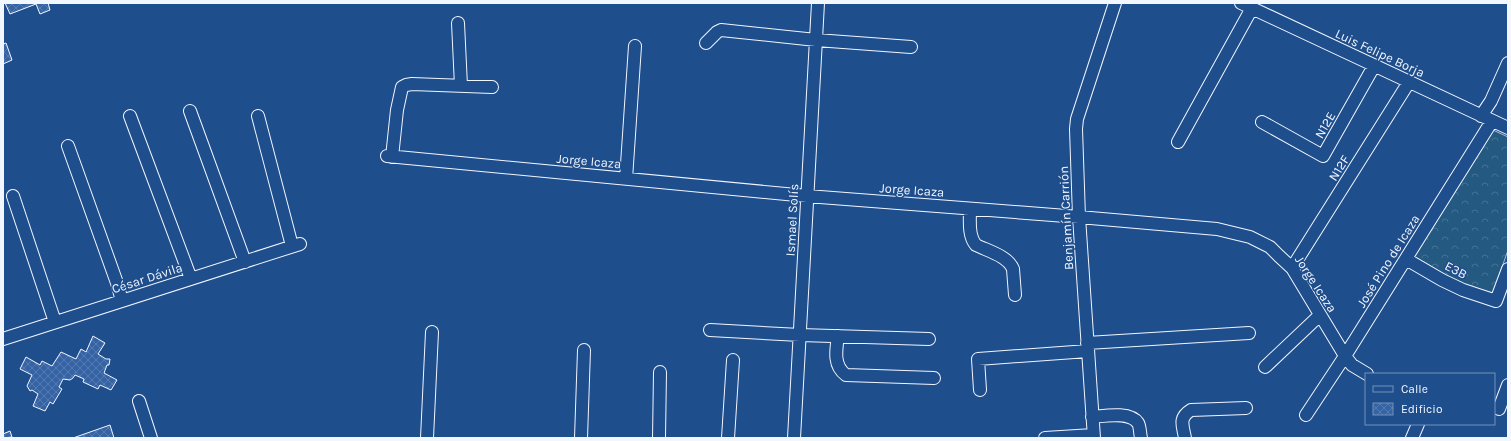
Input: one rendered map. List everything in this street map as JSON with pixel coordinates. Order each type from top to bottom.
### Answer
[{"type":"street","name":"Ismael Solís","points":[[794,438],[818,3]]},
{"type":"street","name":"Benjamín Carrión","points":[[1094,436],[1079,217],[1076,129],[1115,3]]},
{"type":"street","name":"Luis Felipe Borja","points":[[1240,3],[1508,128]]},
{"type":"street","points":[[1178,142],[1252,8]]},
{"type":"street","points":[[458,23],[461,86],[492,87]]},
{"type":"street","points":[[706,43],[716,32],[721,30],[816,40],[911,47]]},
{"type":"street","points":[[626,179],[635,46]]},
{"type":"street","name":"José Pino de Icaza","points":[[1306,415],[1406,259],[1487,118],[1491,101],[1508,63]]},
{"type":"street","name":"N12E","points":[[1262,122],[1323,156],[1374,66]]},
{"type":"street","name":"N12F","points":[[1292,268],[1409,82]]},
{"type":"street","name":"Jorge Icaza","points":[[461,86],[412,84],[402,87],[396,110],[390,156],[807,196],[1217,229],[1250,237],[1270,247],[1292,268],[1345,356],[1352,365],[1365,373]]},
{"type":"street","points":[[190,110],[245,262]]},
{"type":"street","points":[[130,116],[191,279]]},
{"type":"street","name":"César Dávila","points":[[3,339],[296,245],[258,116]]},
{"type":"street","points":[[68,146],[122,301]]},
{"type":"street","points":[[13,196],[55,322]]},
{"type":"street","points":[[970,208],[971,234],[973,242],[976,245],[1007,260],[1012,265],[1015,295]]},
{"type":"street","name":"E3B","points":[[1406,259],[1442,280],[1463,290],[1496,301],[1508,269]]},
{"type":"street","points":[[1265,366],[1320,315]]},
{"type":"street","points":[[710,330],[929,340]]},
{"type":"street","points":[[427,438],[432,332]]},
{"type":"street","points":[[980,390],[978,358],[1249,333]]},
{"type":"street","points":[[838,336],[836,353],[837,362],[840,372],[846,375],[934,378]]},
{"type":"street","points":[[581,438],[584,350]]},
{"type":"street","points":[[728,438],[733,360]]},
{"type":"street","points":[[659,438],[660,372]]},
{"type":"street","points":[[1500,410],[1508,385]]},
{"type":"street","points":[[139,401],[151,438]]},
{"type":"street","points":[[1185,438],[1182,419],[1185,414],[1191,410],[1246,408]]},
{"type":"street","points":[[1092,417],[1123,415],[1131,418],[1138,423],[1141,438]]},
{"type":"street","points":[[1412,438],[1418,425]]},
{"type":"street","points":[[1045,438],[1094,436]]},
{"type":"green space","points":[[1493,130],[1508,137],[1508,250],[1493,293],[1468,287],[1413,257]]},
{"type":"building","points":[[5,3],[48,3],[50,10],[40,14],[36,4],[10,14]]},
{"type":"building","points":[[6,43],[12,60],[3,64],[3,44]]},
{"type":"building","points":[[93,336],[105,343],[98,354],[106,359],[110,359],[109,365],[107,365],[104,373],[117,380],[111,390],[100,385],[98,389],[83,382],[84,379],[75,375],[70,380],[63,379],[59,387],[62,389],[53,404],[50,402],[45,411],[33,406],[38,394],[32,390],[30,391],[27,386],[32,375],[20,369],[26,357],[40,365],[42,361],[52,366],[61,352],[76,359],[81,349],[86,352]]},
{"type":"building","points":[[110,425],[114,438],[73,438]]},
{"type":"building","points":[[10,431],[12,437],[3,438],[3,434]]}]
